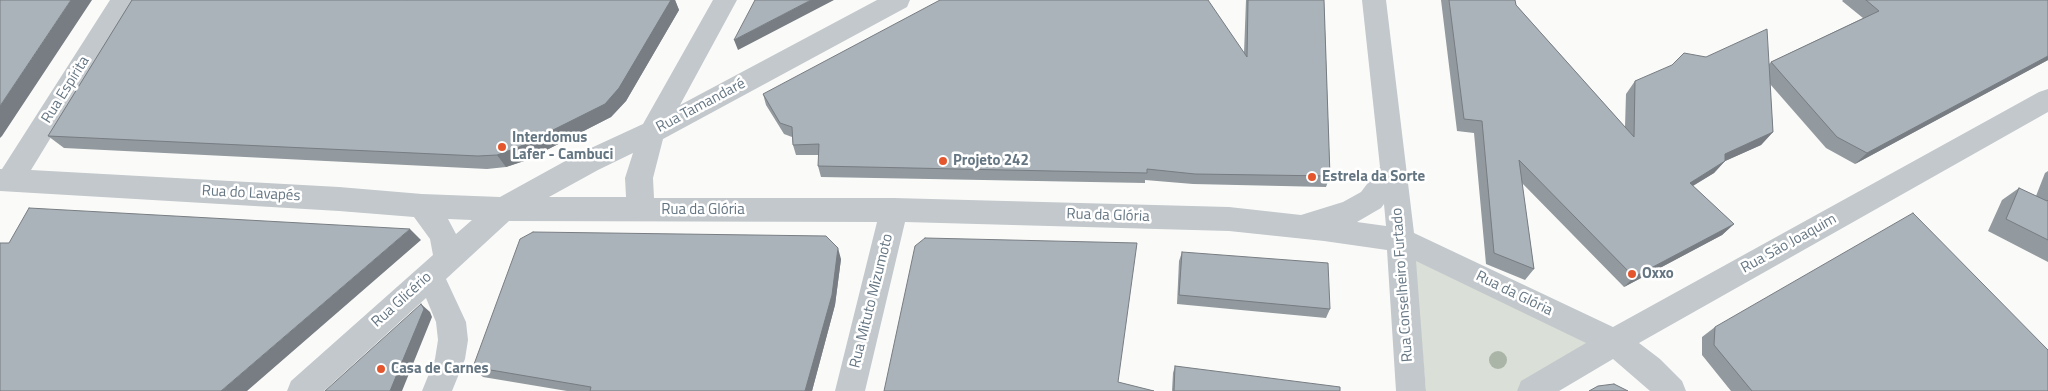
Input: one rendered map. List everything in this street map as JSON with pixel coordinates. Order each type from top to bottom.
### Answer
[{"type":"street","name":"Rua Espírita","points":[[5,180],[123,0]]},
{"type":"street","points":[[641,209],[639,178],[652,132],[725,0]]},
{"type":"street","name":"Rua Tamandaré","points":[[502,209],[588,162],[652,132],[898,0]]},
{"type":"street","name":"Rua Conselheiro Furtado","points":[[1374,0],[1394,170],[1411,391]]},
{"type":"street","name":"Rua São Joaquim","points":[[1532,391],[1614,342],[2048,99]]},
{"type":"street","points":[[1298,227],[1350,212],[1371,200],[1394,170]]},
{"type":"street","name":"Rua do Lavapés","points":[[5,180],[329,198],[422,206],[502,209]]},
{"type":"street","points":[[422,206],[442,233],[447,246],[438,268],[451,322],[453,340],[450,359],[438,391]]},
{"type":"street","name":"Rua da Glória","points":[[502,209],[894,210],[1229,220],[1400,240],[1614,342],[1648,369],[1670,391]]},
{"type":"street","name":"Rua Glicério","points":[[302,391],[502,209]]},
{"type":"street","name":"Rua Mituto Mizumoto","points":[[850,391],[894,210]]},
{"type":"shaded area","points":[[1414,255],[1593,346],[1517,391],[1426,391]]},
{"type":"building","points":[[0,0],[71,0],[0,106]]},
{"type":"building","points":[[132,0],[671,0],[619,88],[605,104],[519,147],[497,155],[478,156],[48,136]]},
{"type":"building","points":[[755,0],[811,0],[734,40]]},
{"type":"building","points":[[940,0],[1208,0],[1247,57],[1248,0],[1324,0],[1330,176],[1195,174],[1147,169],[1147,173],[818,166],[819,144],[793,145],[792,127],[780,123],[763,94]]},
{"type":"building","points":[[1449,0],[1515,0],[1516,5],[1634,137],[1635,81],[1672,65],[1684,53],[1706,57],[1767,29],[1773,132],[1725,154],[1725,161],[1690,183],[1734,224],[1634,277],[1519,160],[1534,269],[1494,253],[1482,121],[1464,119]]},
{"type":"building","points":[[1866,0],[2048,0],[2048,56],[1867,153],[1837,137],[1771,62],[1879,11]]},
{"type":"building","points":[[2019,188],[2048,200],[2048,240],[2006,219]]},
{"type":"building","points":[[29,208],[410,229],[221,391],[0,391],[0,243],[9,243]]},
{"type":"building","points":[[1913,213],[2048,350],[2048,391],[1752,391],[1714,345],[1715,327]]},
{"type":"building","points":[[533,232],[826,236],[838,248],[832,295],[805,391],[590,391],[591,387],[473,367],[520,239]]},
{"type":"building","points":[[925,238],[1137,243],[1118,382],[1154,391],[884,391],[915,246]]},
{"type":"building","points":[[1182,252],[1328,263],[1330,309],[1179,295]]},
{"type":"building","points":[[421,304],[424,309],[390,391],[325,391]]},
{"type":"building","points":[[1175,366],[1340,387],[1340,391],[1174,391]]},
{"type":"building","points":[[1614,384],[1628,391],[1589,391],[1598,386]]},
{"type":"place","name":"Interdomus Lafer - Cambuci","points":[[502,147]]},
{"type":"place","name":"Projeto 242","points":[[943,161]]},
{"type":"place","name":"Estrela da Sorte","points":[[1312,177]]},
{"type":"place","name":"Oxxo","points":[[1632,274]]},
{"type":"place","name":"Casa de Carnes","points":[[381,369]]}]
